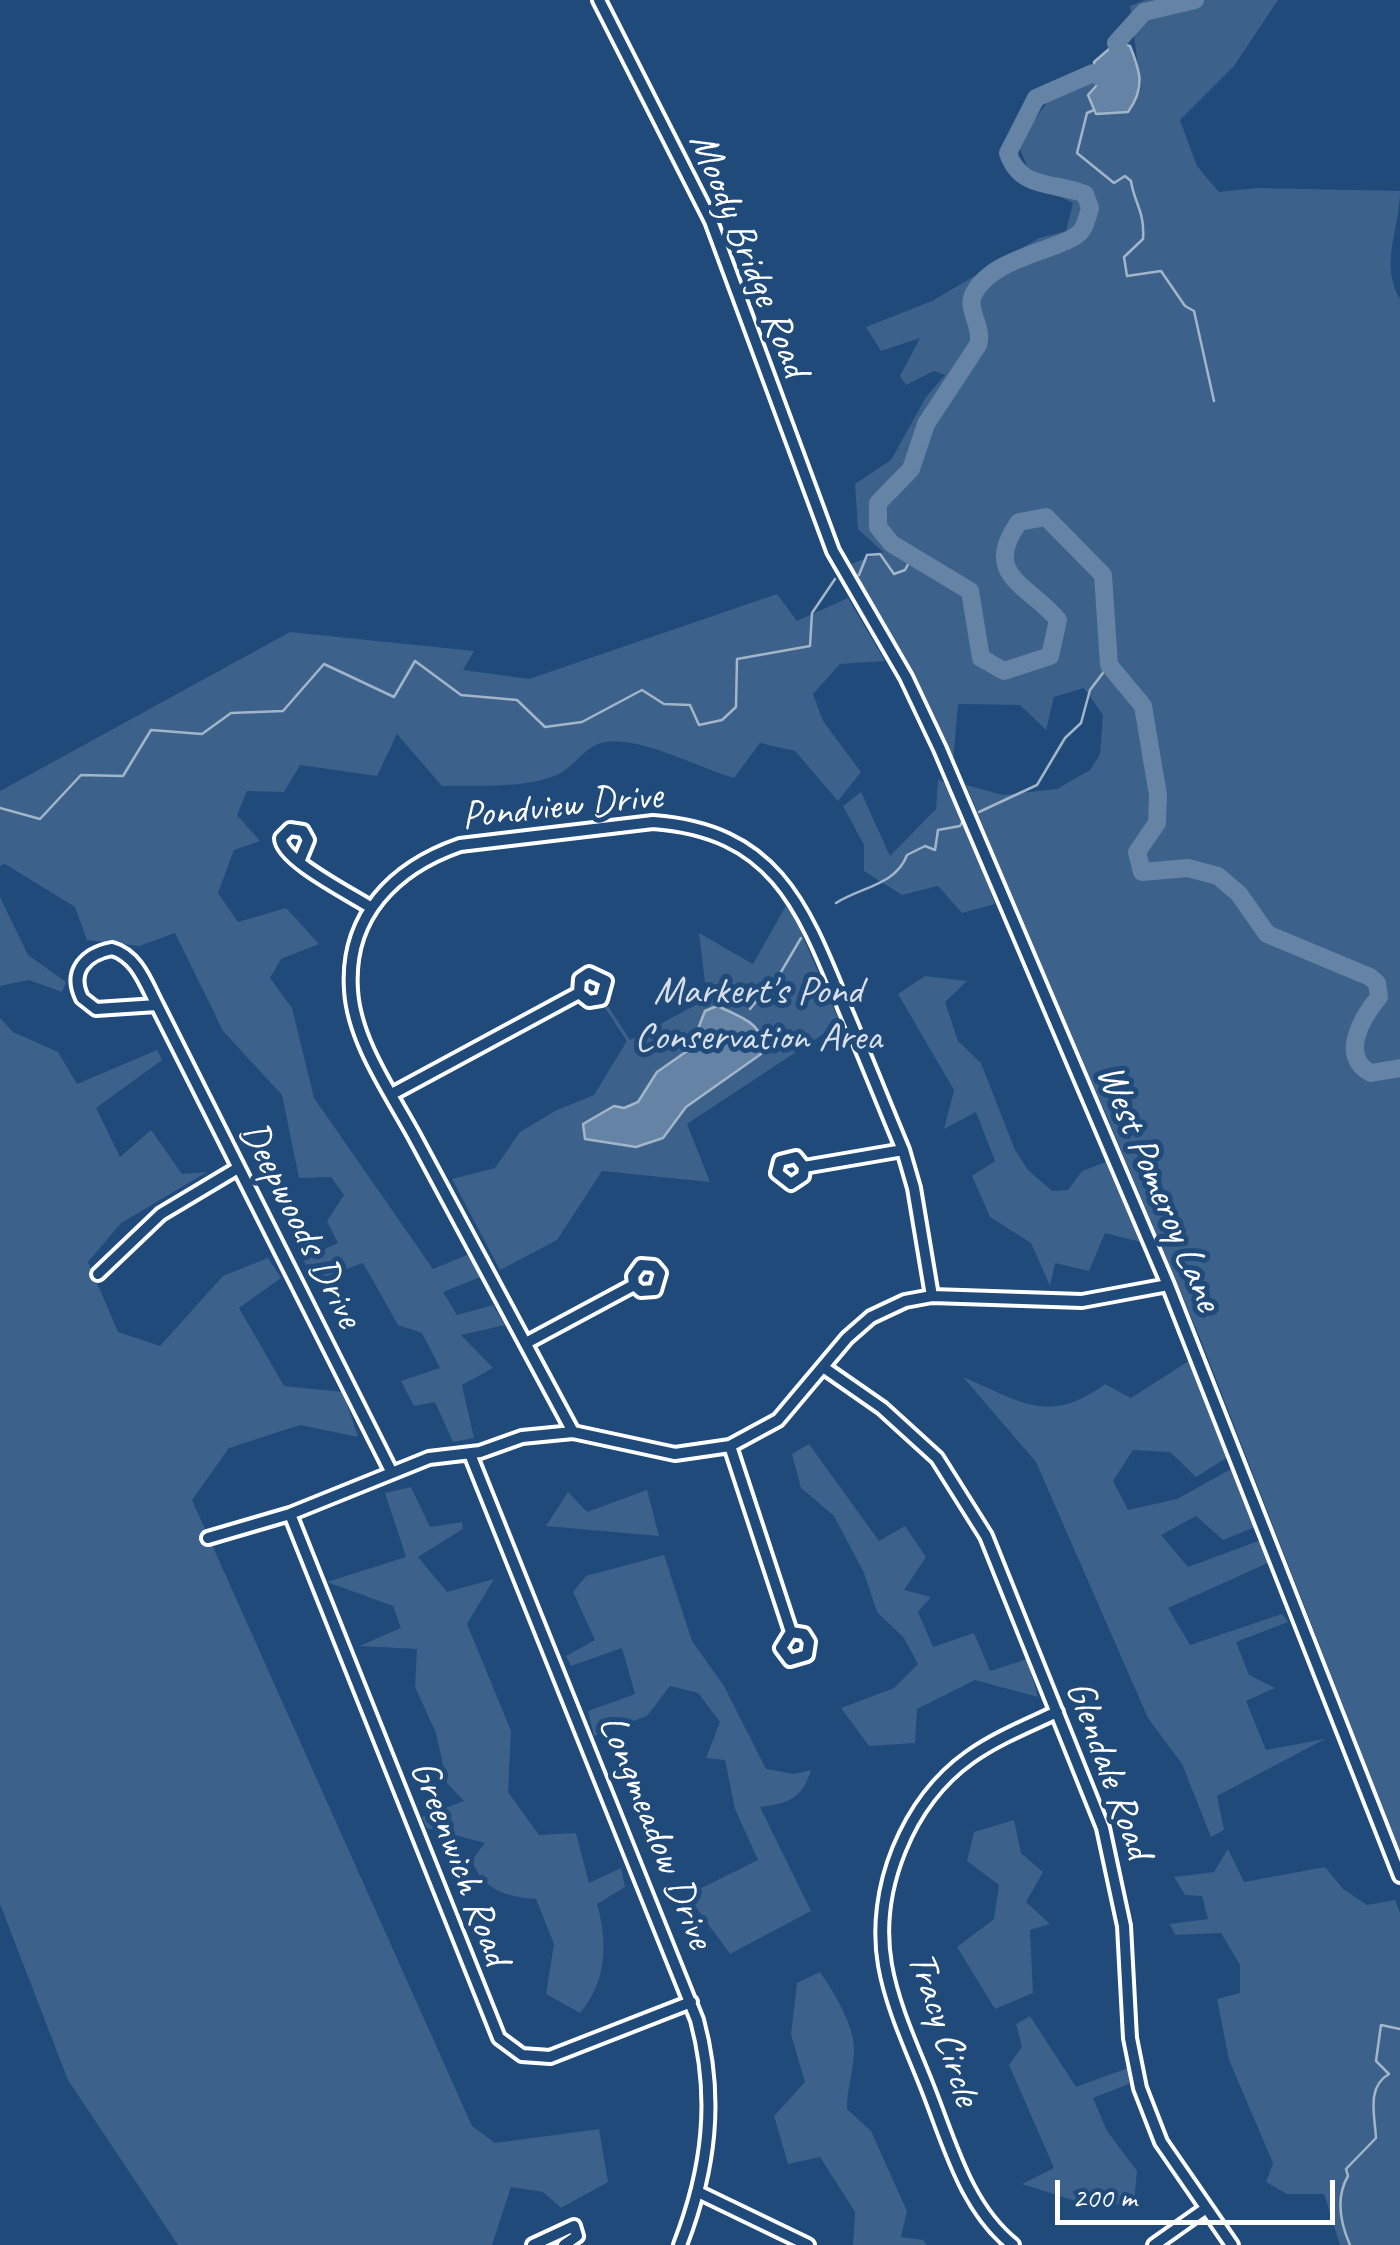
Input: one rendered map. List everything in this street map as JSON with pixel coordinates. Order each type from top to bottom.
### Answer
[{"type":"street","name":"Moody Bridge Road","points":[[599,0],[711,222],[827,538]]},
{"type":"street","name":"West Pomeroy Lane","points":[[827,538],[906,677],[940,749],[1168,1286],[1400,1876]]},
{"type":"street","name":"Pondview Drive","points":[[573,1432],[392,1094],[361,1031],[351,993],[354,949],[370,907],[407,869],[460,845],[653,822],[686,824],[720,836],[766,864],[800,904],[903,1150],[914,1188],[932,1296]]},
{"type":"street","points":[[299,862],[370,907]]},
{"type":"street","name":"Deepwoods Drive","points":[[157,1005],[96,1009],[82,998],[77,973],[96,952],[120,952],[140,972],[157,1005],[238,1168],[391,1471]]},
{"type":"street","points":[[392,1094],[579,994]]},
{"type":"street","points":[[804,1167],[903,1150]]},
{"type":"street","points":[[98,1274],[172,1206],[238,1168]]},
{"type":"street","points":[[526,1343],[634,1284]]},
{"type":"street","points":[[208,1538],[290,1514],[429,1458],[470,1454],[522,1437],[573,1432],[675,1454],[730,1446],[778,1420],[847,1338],[871,1317],[905,1301],[932,1296],[1082,1302],[1168,1286]]},
{"type":"street","name":"Glendale Road","points":[[823,1367],[910,1431],[960,1489],[986,1536],[1103,1828],[1118,1887],[1130,2038],[1140,2088],[1161,2142],[1232,2245]]},
{"type":"street","points":[[730,1446],[791,1632]]},
{"type":"street","name":"Longmeadow Drive","points":[[470,1454],[690,2002],[703,2045],[710,2105],[698,2192],[680,2245]]},
{"type":"street","name":"Greenwich Road","points":[[290,1514],[499,2038],[522,2055],[550,2056],[690,2002]]},
{"type":"street","name":"Tracy Circle","points":[[1013,2245],[986,2220],[966,2184],[897,2009],[882,1932],[895,1861],[928,1800],[966,1760],[999,1738],[1057,1712]]},
{"type":"street","points":[[698,2192],[808,2245]]},
{"type":"street","points":[[1154,2245],[1205,2209]]},
{"type":"street","points":[[535,2243],[574,2226],[577,2236],[564,2245]]},
{"type":"street","points":[[535,2243],[549,2245]]},
{"type":"green space","points":[[1145,0],[1278,0],[1234,66],[1180,120],[1197,166],[1219,192],[1257,188],[1400,191],[1391,273],[1400,299],[1400,1852],[1200,1338],[1103,1107],[1098,1108],[966,785],[1003,795],[1057,789],[1090,770],[1100,754],[1103,715],[1084,688],[1054,697],[1046,730],[1020,705],[958,704],[953,761],[911,670],[851,564],[883,552],[858,529],[855,484],[891,460],[926,397],[945,375],[934,371],[906,385],[900,376],[920,338],[881,351],[866,327],[932,301],[1039,238],[1066,231],[1073,203],[1056,195],[1054,182],[1027,167],[1018,143],[1051,97],[1093,73],[1097,85],[1088,95],[1096,114],[1128,111],[1141,88],[1130,6]]},
{"type":"green space","points":[[777,594],[797,621],[848,598],[885,661],[840,664],[813,694],[823,721],[861,772],[838,801],[795,751],[760,743],[734,778],[649,747],[616,741],[595,745],[563,772],[544,779],[501,785],[442,786],[397,734],[377,776],[300,765],[284,792],[247,791],[237,815],[260,841],[234,850],[218,893],[238,922],[286,908],[319,944],[281,959],[270,978],[292,1008],[314,1098],[433,1269],[467,1255],[483,1276],[443,1292],[457,1315],[493,1305],[505,1325],[461,1335],[493,1368],[462,1385],[474,1438],[453,1442],[435,1402],[414,1406],[401,1381],[440,1368],[422,1333],[398,1325],[363,1263],[314,1281],[303,1259],[338,1243],[327,1221],[344,1195],[331,1177],[299,1178],[282,1095],[223,1031],[175,933],[139,946],[87,940],[75,907],[5,864],[0,866],[0,791],[290,632],[474,651],[463,670],[529,679]]},
{"type":"green space","points":[[938,779],[952,787],[995,904],[962,913],[938,886],[902,895],[864,871],[864,845],[843,806],[861,792],[890,856],[936,809]]},
{"type":"green space","points":[[0,897],[28,955],[66,982],[62,992],[29,980],[0,986]]},
{"type":"green space","name":"Markert's Pond Conservation Area","points":[[788,902],[840,1023],[687,1124],[710,1182],[602,1171],[557,1240],[500,1270],[452,1179],[495,1168],[520,1132],[555,1111],[594,1095],[627,1041],[605,1008],[608,1006],[630,1040],[707,999],[699,933],[753,964]]},
{"type":"green space","points":[[925,976],[967,981],[945,1002],[958,1041],[981,1063],[1015,1150],[1028,1170],[1052,1191],[1068,1190],[1082,1171],[1106,1162],[1141,1242],[1105,1233],[1089,1271],[1055,1263],[1050,1286],[1031,1243],[990,1217],[972,1176],[995,1161],[976,1112],[944,1129],[954,1090],[898,994]]},
{"type":"green space","points":[[0,1018],[13,1032],[58,1052],[77,1084],[157,1050],[162,1060],[96,1108],[120,1157],[151,1130],[182,1174],[207,1172],[121,1223],[88,1262],[118,1332],[160,1346],[223,1276],[268,1258],[281,1278],[239,1308],[284,1386],[343,1392],[358,1437],[300,1425],[229,1448],[192,1500],[472,2126],[495,2143],[599,2129],[608,2182],[561,2208],[543,2192],[511,2187],[492,2245],[178,2245],[68,2080],[0,1904]]},
{"type":"green space","points":[[1190,1360],[1231,1455],[1196,1477],[1170,1452],[1133,1450],[1113,1481],[1128,1510],[1177,1499],[1233,1468],[1255,1527],[1223,1540],[1196,1516],[1161,1535],[1188,1567],[1261,1540],[1270,1562],[1168,1608],[1190,1645],[1282,1614],[1288,1622],[1236,1642],[1249,1675],[1275,1688],[1246,1701],[1266,1750],[1325,1739],[1217,1796],[1224,1830],[1211,1837],[1182,1764],[1148,1718],[1036,1462],[963,1377],[1018,1401],[1050,1407],[1085,1397],[1105,1384],[1131,1398]]},
{"type":"green space","points":[[809,1444],[879,1541],[905,1526],[926,1557],[904,1590],[931,1597],[918,1612],[933,1647],[974,1633],[990,1671],[1027,1659],[1038,1697],[975,1680],[917,1709],[915,1743],[869,1746],[841,1708],[894,1688],[918,1664],[904,1638],[877,1612],[864,1573],[834,1516],[801,1488],[792,1454]]},
{"type":"green space","points":[[411,1487],[430,1527],[462,1522],[463,1529],[418,1557],[447,1592],[494,1579],[467,1624],[511,1731],[508,1792],[539,1835],[576,1833],[589,1883],[621,1868],[625,1887],[597,1904],[603,1961],[596,1988],[580,2013],[546,1994],[554,1944],[536,1899],[506,1894],[482,1878],[472,1860],[485,1843],[427,1828],[422,1817],[464,1801],[447,1783],[436,1733],[415,1687],[417,1649],[359,1646],[401,1628],[393,1606],[327,1582],[406,1557],[385,1493]]},
{"type":"green space","points":[[647,1490],[659,1536],[546,1526],[568,1492],[587,1512]]},
{"type":"green space","points":[[664,1555],[692,1641],[724,1686],[766,1769],[794,1774],[811,1770],[803,1788],[793,1798],[760,1807],[811,1911],[730,1954],[687,1895],[758,1860],[735,1809],[725,1760],[706,1758],[720,1722],[698,1693],[670,1686],[647,1716],[594,1736],[588,1711],[635,1694],[622,1648],[571,1666],[566,1656],[595,1640],[573,1592],[586,1576]]},
{"type":"green space","points":[[1014,1820],[1021,1853],[1043,1872],[1026,1902],[1050,1924],[1030,1930],[1033,1993],[995,2009],[957,1947],[994,1919],[999,1885],[967,1861],[974,1832]]},
{"type":"green space","points":[[1228,1849],[1244,1882],[1325,1867],[1343,1889],[1367,1905],[1395,1900],[1400,1913],[1400,2245],[1340,2245],[1324,2194],[1287,2194],[1266,2182],[1273,2163],[1229,2060],[1217,1999],[1240,1993],[1240,1965],[1221,1933],[1175,1935],[1170,1924],[1208,1919],[1202,1896],[1185,1895],[1174,1877],[1214,1872]]},
{"type":"green space","points":[[820,1972],[843,2011],[854,2043],[847,2109],[871,2131],[907,2211],[901,2237],[923,2240],[927,2245],[853,2245],[855,2212],[820,2157],[788,2164],[774,2116],[805,2082],[791,2034],[797,1983]]},
{"type":"green space","points":[[1030,2016],[1076,2087],[1128,2068],[1129,2084],[1093,2098],[1107,2131],[1137,2171],[1134,2205],[1082,2203],[1022,2184],[1054,2168],[1009,2065],[1022,2047],[1016,2024]]},
{"type":"shaded area","points":[[1116,43],[1130,46],[1139,71],[1137,95],[1128,112],[1096,114],[1088,95],[1097,85],[1094,62]]},
{"type":"shaded area","points":[[717,1006],[756,1029],[761,1036],[761,1054],[686,1107],[663,1138],[636,1147],[585,1139],[583,1124],[614,1106],[624,1108],[638,1102],[657,1072],[690,1049],[705,1011]]},
{"type":"waterway","points":[[1124,61],[1116,43],[1144,12],[1195,0]]},
{"type":"waterway","points":[[1113,84],[1093,73],[1036,98],[1008,153],[1014,165],[1030,179],[1085,194],[1090,208],[1086,222],[1074,237],[998,270],[974,293],[978,345],[926,424],[911,469],[878,503],[878,527],[892,544],[970,591],[981,658],[1004,671],[1050,656],[1058,620],[1007,568],[1008,540],[1019,522],[1046,517],[1103,575],[1109,665],[1143,706],[1158,795],[1157,823],[1137,852],[1142,872],[1188,868],[1218,876],[1239,894],[1267,934],[1370,977],[1377,983],[1379,997],[1361,1025],[1356,1057],[1371,1073],[1400,1068]]},
{"type":"waterway","points":[[1094,110],[1087,113],[1077,153],[1114,183],[1125,176],[1131,181],[1142,221],[1143,239],[1124,257],[1127,276],[1161,271],[1185,306],[1194,311],[1214,401]]},
{"type":"waterway","points":[[859,575],[867,555],[880,554],[894,574],[905,570],[912,557]]},
{"type":"waterway","points":[[0,808],[40,819],[81,775],[123,776],[151,730],[202,734],[231,713],[283,711],[324,664],[394,697],[415,661],[461,695],[517,700],[545,727],[582,722],[642,690],[664,704],[690,705],[699,725],[722,720],[736,707],[737,659],[810,646],[812,613],[835,579]]},
{"type":"waterway","points":[[979,812],[1037,785],[1065,738],[1081,723],[1090,690],[1109,665]]},
{"type":"waterway","points":[[836,903],[895,873],[907,855],[925,846],[935,850],[938,830],[960,826],[964,819]]},
{"type":"waterway","points":[[750,1009],[781,972],[801,938]]},
{"type":"waterway","points":[[1350,2245],[1340,2210],[1346,2169],[1376,2138],[1375,2094],[1389,2074],[1376,2061],[1381,2025],[1400,2029]]}]
